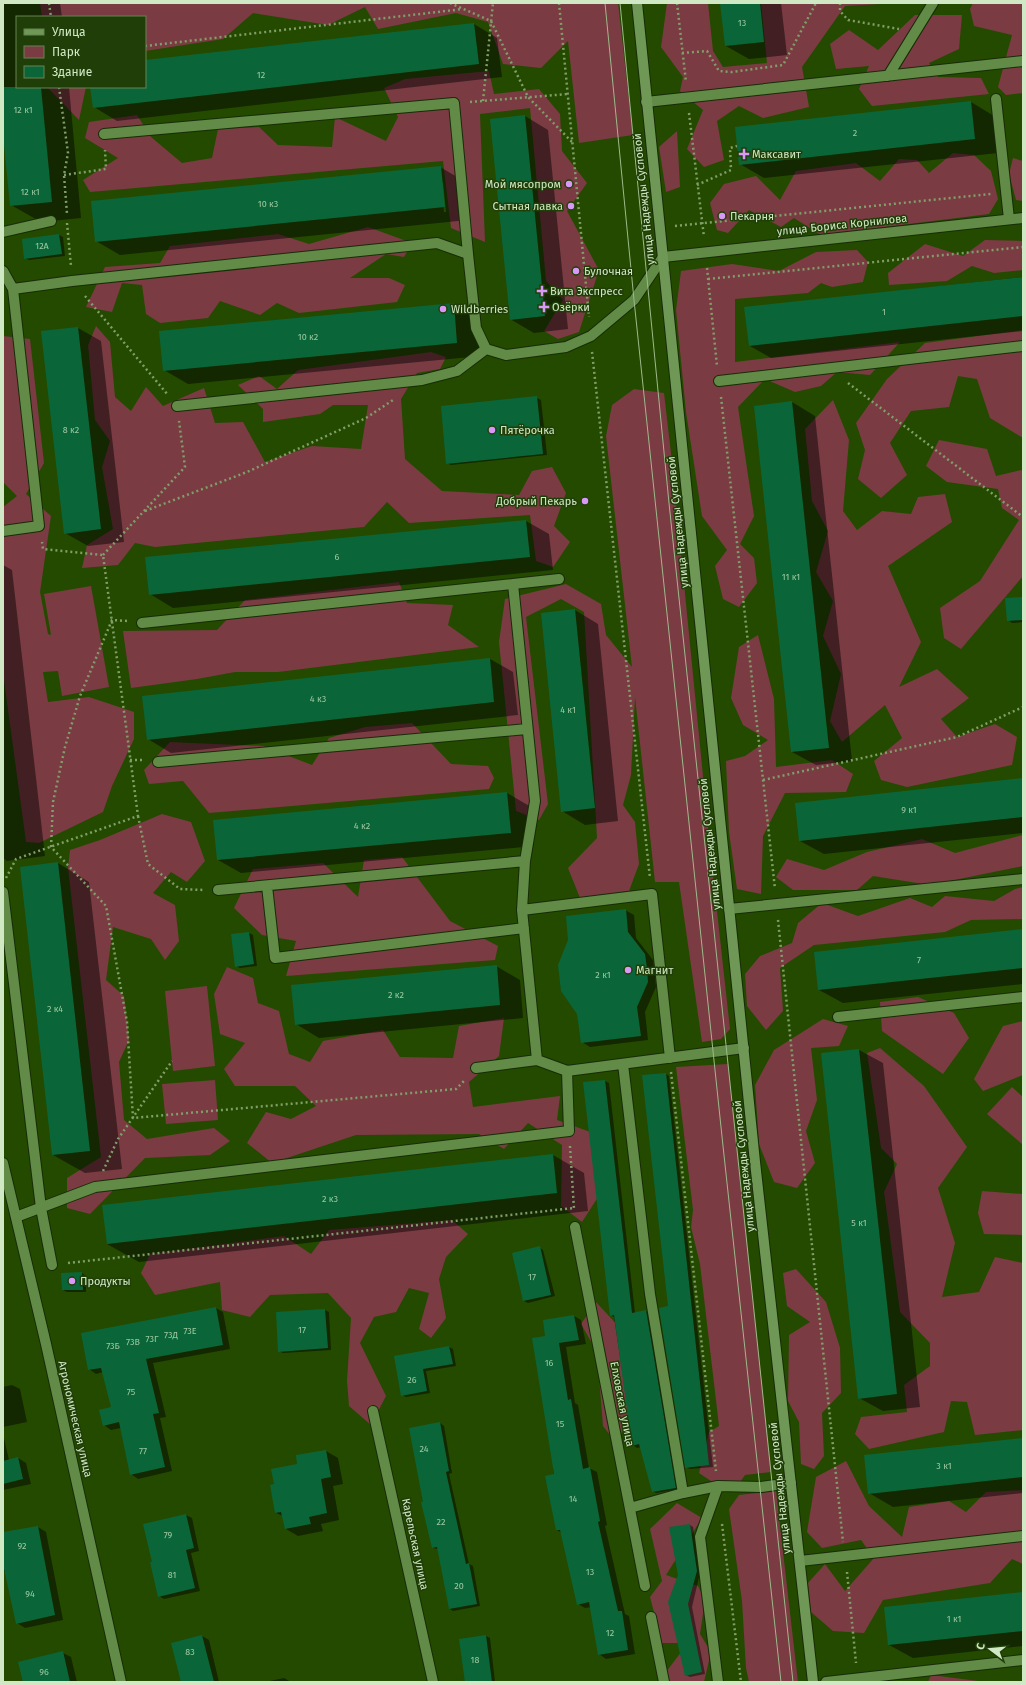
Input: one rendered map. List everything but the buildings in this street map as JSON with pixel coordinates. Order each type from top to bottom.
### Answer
[{"type":"main road","name":"улица Надежды Сусловой","points":[[637,3],[755,1162],[813,1682]]},
{"type":"street","points":[[888,76],[933,3]]},
{"type":"street","points":[[646,102],[1023,61]]},
{"type":"street","points":[[996,99],[1009,219]]},
{"type":"street","points":[[104,134],[454,103],[476,328],[486,349]]},
{"type":"street","name":"улица Бориса Корнилова","points":[[663,257],[1023,218]]},
{"type":"street","points":[[3,232],[51,221]]},
{"type":"street","points":[[13,289],[72,281],[437,243],[468,254]]},
{"type":"street","points":[[486,349],[506,354],[513,354],[566,347],[591,336],[634,300],[663,257]]},
{"type":"street","points":[[3,271],[13,289],[39,526],[3,530]]},
{"type":"street","points":[[719,381],[1023,346]]},
{"type":"street","points":[[177,406],[422,380],[457,371],[486,349]]},
{"type":"street","points":[[142,623],[559,579]]},
{"type":"street","points":[[513,584],[535,801],[525,861],[522,910],[537,1060]]},
{"type":"street","points":[[158,762],[527,729]]},
{"type":"street","points":[[218,890],[525,861]]},
{"type":"street","points":[[729,909],[1023,879]]},
{"type":"street","points":[[267,886],[275,958],[524,928]]},
{"type":"street","points":[[3,892],[41,1208],[52,1265]]},
{"type":"street","points":[[522,910],[652,894],[670,1058]]},
{"type":"street","points":[[838,1017],[1023,997]]},
{"type":"street","points":[[476,1068],[537,1060],[567,1071],[744,1048]]},
{"type":"street","points":[[623,1064],[650,1294],[683,1493]]},
{"type":"street","points":[[16,1217],[95,1187],[569,1131],[567,1071]]},
{"type":"street","name":"Агрономическая улица","points":[[3,1163],[46,1344],[121,1682]]},
{"type":"street","name":"Елховская улица","points":[[576,1227],[645,1586]]},
{"type":"street","name":"Карельская улица","points":[[373,1411],[432,1682]]},
{"type":"street","points":[[630,1508],[683,1493],[718,1486],[761,1487],[791,1483]]},
{"type":"street","points":[[718,1486],[700,1537],[718,1682]]},
{"type":"street","points":[[800,1561],[1023,1536]]},
{"type":"street","points":[[651,1617],[664,1682]]},
{"type":"street","points":[[826,1682],[1023,1660]]},
{"type":"path","points":[[50,3],[51,16]]},
{"type":"path","points":[[450,3],[491,21],[528,97],[572,142]]},
{"type":"path","points":[[483,101],[493,3]]},
{"type":"path","points":[[559,3],[591,336],[652,894]]},
{"type":"path","points":[[677,3],[763,780],[858,1678]]},
{"type":"path","points":[[682,53],[707,51],[719,72],[732,72],[783,65],[816,3]]},
{"type":"path","points":[[840,3],[840,11],[848,20],[916,32]]},
{"type":"path","points":[[146,46],[463,9]]},
{"type":"path","points":[[59,88],[68,153],[64,175],[72,281],[177,406],[185,467],[103,555]]},
{"type":"path","points":[[454,103],[568,94]]},
{"type":"path","points":[[697,185],[731,170],[730,148],[738,146]]},
{"type":"path","points":[[64,175],[106,169]]},
{"type":"path","points":[[660,228],[1006,192]]},
{"type":"path","points":[[708,279],[1023,247]]},
{"type":"path","points":[[829,368],[1023,517]]},
{"type":"path","points":[[144,511],[247,472],[366,418],[397,397]]},
{"type":"path","points":[[39,526],[43,549],[103,555]]},
{"type":"path","points":[[103,555],[138,816],[148,864],[180,890],[218,890]]},
{"type":"path","points":[[112,620],[80,696],[65,747],[53,802],[51,847],[106,906],[127,1022],[133,1118]]},
{"type":"path","points":[[763,780],[957,737],[1023,708]]},
{"type":"path","points":[[6,879],[16,859],[138,816]]},
{"type":"path","points":[[670,1058],[718,1486]]},
{"type":"path","points":[[95,1187],[118,1139],[172,1061]]},
{"type":"path","points":[[133,1118],[456,1089],[476,1068]]},
{"type":"path","points":[[569,1131],[576,1227]]},
{"type":"path","points":[[52,1265],[574,1208]]},
{"type":"path","points":[[722,1517],[741,1682]]},
{"type":"green space","points":[[40,3],[618,3],[633,135],[579,143],[568,41],[541,68],[503,64],[488,22],[456,13],[378,29],[365,7],[328,25],[253,13],[223,39],[146,51],[146,16],[42,16]]},
{"type":"green space","points":[[667,3],[708,3],[713,51],[723,67],[767,63],[761,3],[898,3],[845,6],[802,67],[809,107],[763,118],[739,106],[717,121],[724,160],[704,167],[687,149],[703,110],[680,91],[683,77],[661,47]]},
{"type":"green space","points":[[973,3],[1023,3],[1023,93],[1006,95],[998,87],[1012,35],[974,26],[970,9]]},
{"type":"green space","points":[[915,15],[962,15],[959,49],[929,63],[938,77],[981,78],[989,94],[872,106],[859,89],[869,66],[836,69],[830,44],[849,30],[878,50]]},
{"type":"green space","points":[[489,71],[494,94],[539,89],[560,114],[562,151],[587,183],[567,211],[599,270],[579,332],[558,339],[544,331],[563,300],[546,281],[530,108],[480,114],[485,242],[451,228],[443,161],[90,192],[83,180],[118,158],[85,138],[89,122],[137,115],[151,137],[182,163],[212,158],[218,129],[259,127],[278,145],[332,147],[335,117],[386,141],[398,117],[384,88],[405,79]]},
{"type":"green space","points":[[48,88],[86,88],[79,120]]},
{"type":"green space","points":[[677,131],[680,187],[666,192],[659,147]]},
{"type":"green space","points":[[953,153],[974,155],[991,171],[998,199],[989,214],[821,235],[794,218],[781,227],[749,210],[728,233],[717,230],[710,203],[724,184],[756,176],[780,200],[796,171],[856,163],[880,181],[899,159],[917,160],[929,173]]},
{"type":"green space","points":[[1013,158],[1023,161],[1023,201],[1016,200],[1009,174]]},
{"type":"green space","points":[[368,227],[412,243],[404,257],[386,254],[350,278],[389,278],[405,285],[397,302],[299,313],[277,303],[260,315],[220,301],[208,318],[160,323],[146,314],[142,285],[122,283],[112,312],[86,307],[105,267],[160,263],[170,246],[278,234],[309,244]]},
{"type":"green space","points":[[985,240],[1023,241],[1023,270],[994,273],[972,266],[947,281],[889,285],[888,273],[925,244],[963,256]]},
{"type":"green space","points":[[857,250],[868,262],[863,282],[832,287],[821,283],[808,293],[735,299],[735,362],[900,342],[870,375],[837,372],[821,386],[795,392],[765,379],[738,407],[754,516],[740,544],[754,558],[757,583],[739,607],[723,599],[715,566],[727,550],[702,516],[686,412],[676,310],[681,271],[732,264],[779,271],[816,252]]},
{"type":"green space","points":[[96,326],[110,342],[115,397],[131,411],[146,387],[163,406],[204,388],[215,423],[243,422],[265,462],[312,446],[361,449],[368,405],[333,405],[320,414],[263,422],[263,409],[238,385],[259,376],[277,389],[298,370],[431,352],[446,357],[440,369],[417,373],[401,399],[405,459],[442,491],[519,495],[532,471],[552,467],[566,493],[554,526],[570,542],[553,567],[536,561],[530,515],[409,523],[387,502],[364,527],[155,547],[135,543],[118,565],[82,568],[87,545],[113,529],[102,467],[110,441],[95,420],[88,345]]},
{"type":"green space","points":[[1023,330],[1023,438],[990,418],[977,379],[958,376],[949,407],[911,411],[890,443],[907,475],[881,498],[858,479],[865,450],[856,423],[887,379],[925,343]]},
{"type":"green space","points":[[3,336],[30,339],[44,463],[26,494],[51,516],[40,592],[48,634],[51,635],[44,594],[91,586],[109,687],[62,696],[58,671],[43,672],[48,702],[89,697],[134,712],[134,739],[112,786],[103,812],[39,843],[26,842],[3,673],[3,507],[17,496],[3,482]]},
{"type":"green space","points":[[634,389],[664,393],[672,462],[711,857],[730,1029],[721,1039],[702,1042],[679,882],[655,882],[635,697],[631,775],[623,805],[635,822],[639,864],[629,891],[580,898],[568,868],[597,838],[584,612],[561,599],[526,617],[548,804],[539,820],[516,811],[499,642],[505,599],[566,584],[601,604],[606,635],[632,667],[606,436],[612,405]]},
{"type":"green space","points":[[833,400],[849,440],[843,511],[857,530],[882,511],[911,514],[918,497],[945,494],[952,522],[888,566],[921,642],[899,687],[937,669],[969,698],[941,719],[957,737],[995,724],[1017,737],[1012,765],[907,787],[881,780],[874,761],[902,738],[885,705],[842,742],[830,721],[841,674],[823,636],[833,601],[816,572],[828,531],[812,501],[805,429]]},
{"type":"green space","points":[[939,440],[987,449],[996,476],[1021,470],[1023,472],[1023,576],[961,649],[944,638],[940,608],[980,581],[1019,520],[1002,508],[998,489],[947,482],[926,466]]},
{"type":"green space","points":[[399,582],[407,603],[453,605],[448,625],[479,647],[278,672],[235,672],[131,688],[123,631],[217,630],[245,600]]},
{"type":"green space","points":[[758,635],[774,699],[776,767],[832,760],[853,774],[846,792],[785,793],[763,836],[761,894],[737,889],[729,832],[726,761],[745,756],[768,740],[743,725],[731,698],[739,647]]},
{"type":"green space","points":[[412,723],[451,764],[488,766],[494,778],[489,789],[209,813],[183,781],[149,784],[144,770],[170,742],[263,746],[312,765],[329,738],[365,727]]},
{"type":"green space","points":[[162,814],[191,822],[205,861],[187,882],[171,872],[153,893],[175,905],[179,941],[165,960],[151,939],[113,927],[106,980],[124,996],[129,1040],[119,1062],[124,1120],[147,1139],[214,1128],[230,1141],[210,1155],[145,1158],[90,1214],[67,1208],[67,1178],[101,1157],[68,868],[70,850],[100,840]]},
{"type":"green space","points":[[1023,835],[1023,866],[930,885],[873,876],[857,890],[793,890],[776,877],[787,859],[824,870],[867,852],[922,839],[955,853]]},
{"type":"green space","points":[[402,857],[450,921],[498,946],[495,960],[286,976],[296,941],[262,935],[234,908],[253,869],[323,863],[358,897],[364,860]]},
{"type":"green space","points":[[1023,887],[1023,919],[971,920],[945,932],[814,945],[780,968],[783,1011],[766,1030],[747,1006],[745,974],[760,956],[792,943],[798,923],[822,903],[858,916],[910,898],[932,907],[945,896],[994,901],[1015,889]]},
{"type":"green space","points":[[227,967],[253,978],[258,1003],[279,1011],[289,1054],[310,1062],[323,1041],[383,1030],[400,1057],[453,1058],[459,1026],[504,1018],[499,1056],[469,1082],[473,1107],[560,1096],[557,1120],[596,1134],[600,1194],[582,1222],[561,1206],[562,1145],[528,1123],[504,1149],[479,1134],[356,1135],[272,1163],[247,1143],[266,1112],[291,1119],[316,1106],[295,1086],[235,1086],[224,1069],[245,1043],[220,1034],[214,994]]},
{"type":"green space","points":[[207,986],[215,1066],[173,1071],[165,991]]},
{"type":"green space","points":[[918,997],[954,1013],[969,1038],[943,1074],[882,1031],[880,1002]]},
{"type":"green space","points":[[823,1019],[848,1026],[839,1046],[811,1048],[817,1100],[806,1131],[815,1163],[797,1188],[774,1182],[759,1144],[755,1085],[774,1050]]},
{"type":"green space","points":[[1023,1021],[1023,1075],[983,1091],[974,1079],[1003,1026]]},
{"type":"green space","points":[[880,1048],[924,1086],[967,1147],[938,1188],[955,1243],[942,1297],[979,1292],[995,1257],[1023,1263],[1023,1430],[975,1435],[967,1402],[951,1401],[944,1432],[869,1449],[855,1434],[861,1417],[907,1412],[904,1385],[930,1366],[930,1343],[900,1312],[884,1192],[897,1164],[881,1148],[867,1053]]},
{"type":"green space","points":[[728,1064],[771,1472],[745,1475],[740,1482],[711,1481],[699,1473],[709,1432],[719,1426],[700,1264],[691,1227],[693,1210],[676,1067]]},
{"type":"green space","points":[[215,1080],[218,1120],[166,1124],[162,1084]]},
{"type":"green space","points":[[1012,1087],[1023,1097],[1022,1144],[987,1114]]},
{"type":"green space","points":[[982,1191],[1023,1194],[1023,1235],[984,1234],[978,1213]]},
{"type":"green space","points":[[452,1220],[468,1234],[446,1257],[439,1279],[446,1318],[431,1338],[419,1329],[429,1293],[409,1288],[396,1312],[374,1317],[360,1343],[386,1396],[371,1425],[349,1406],[347,1381],[351,1318],[328,1293],[270,1295],[250,1317],[222,1310],[220,1282],[155,1295],[141,1273],[150,1254],[284,1236],[311,1254],[329,1230]]},
{"type":"green space","points":[[796,1269],[826,1302],[840,1348],[841,1393],[822,1413],[824,1456],[814,1469],[801,1464],[799,1422],[788,1401],[789,1335],[810,1322],[787,1306],[783,1273]]},
{"type":"green space","points":[[596,1302],[620,1328],[635,1423],[613,1439],[603,1426],[597,1352],[581,1324]]},
{"type":"green space","points":[[846,1461],[869,1506],[902,1537],[909,1507],[949,1501],[966,1512],[986,1492],[1023,1490],[1023,1564],[1012,1559],[990,1583],[883,1600],[864,1633],[833,1631],[811,1612],[808,1583],[825,1564],[845,1591],[874,1558],[861,1540],[822,1548],[807,1532],[816,1477]]},
{"type":"green space","points":[[776,1491],[798,1682],[749,1682],[746,1668],[742,1601],[729,1509],[739,1495]]},
{"type":"green space","points":[[677,1503],[702,1518],[666,1575],[698,1586],[705,1600],[700,1634],[711,1652],[704,1682],[669,1682],[666,1672],[688,1643],[662,1643],[650,1597],[662,1581],[650,1529]]},
{"type":"green space","points":[[931,1675],[978,1681],[980,1682],[928,1682]]},
{"type":"tram line","points":[[605,3],[634,300],[781,1682]]},
{"type":"tram line","points":[[620,3],[669,503],[793,1682]]},
{"type":"place","name":"Максавит","points":[[744,154]]},
{"type":"place","name":"Мой мясопром","points":[[569,184]]},
{"type":"place","name":"Сытная лавка","points":[[571,206]]},
{"type":"place","name":"Пекарня","points":[[722,216]]},
{"type":"place","name":"Булочная","points":[[576,271]]},
{"type":"place","name":"Вита Экспресс","points":[[542,291]]},
{"type":"place","name":"Озёрки","points":[[544,307]]},
{"type":"place","name":"Wildberries","points":[[443,309]]},
{"type":"place","name":"Пятёрочка","points":[[492,430]]},
{"type":"place","name":"Добрый Пекарь","points":[[585,501]]},
{"type":"place","name":"Магнит","points":[[628,970]]},
{"type":"place","name":"Продукты","points":[[72,1281]]}]
